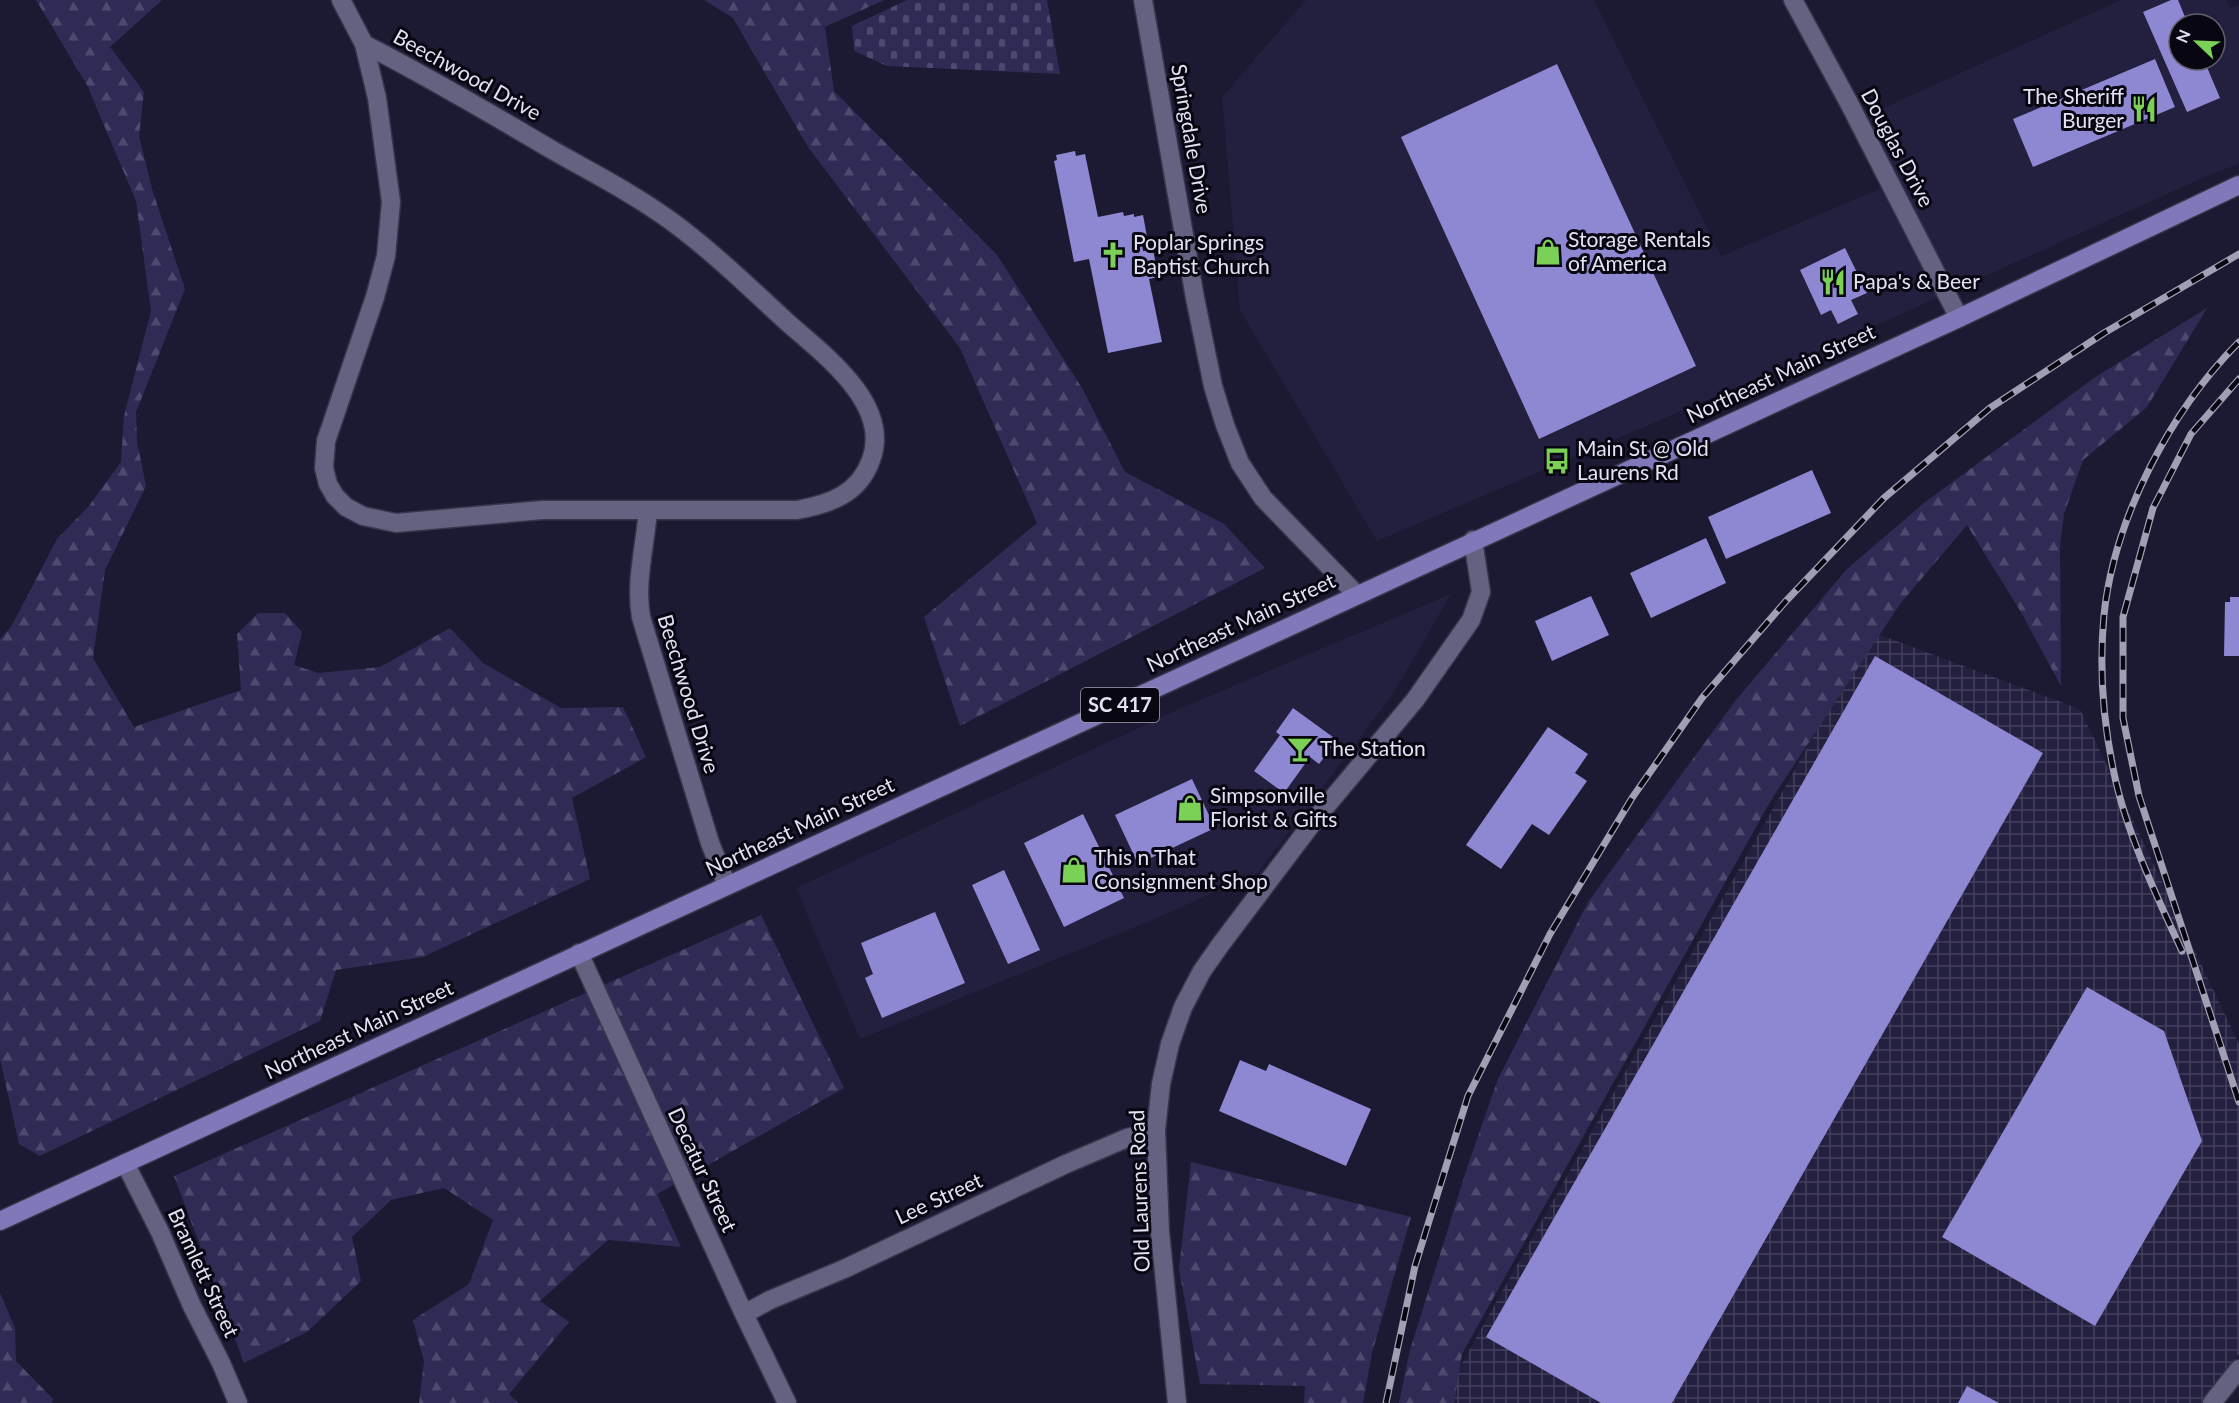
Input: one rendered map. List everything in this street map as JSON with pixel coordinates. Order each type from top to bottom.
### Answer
[{"type":"main road","name":"Northeast Main Street","points":[[0,1221],[1473,540],[1959,318],[2239,185]]},
{"type":"street","points":[[341,0],[364,45]]},
{"type":"street","name":"Springdale Drive","points":[[1143,0],[1195,298],[1225,425],[1240,463],[1263,498],[1356,594]]},
{"type":"street","name":"Douglas Drive","points":[[1793,0],[1849,103],[1959,318]]},
{"type":"street","name":"Beechwood Drive","points":[[364,45],[419,72],[669,220],[712,254],[847,377],[865,402],[875,431],[873,457],[863,478],[849,493],[838,499],[821,506],[797,510],[542,510],[396,523],[363,516],[346,507],[335,496],[328,484],[324,468],[326,441],[375,297],[386,256],[390,222],[390,188],[377,98],[364,45]]},
{"type":"street","name":"Beechwood Drive","points":[[648,511],[639,579],[641,617],[710,843],[727,885]]},
{"type":"street","name":"Old Laurens Road","points":[[1177,1403],[1160,1232],[1156,1130],[1161,1084],[1170,1044],[1183,1007],[1202,971],[1317,817],[1415,700],[1472,620],[1481,592],[1473,540]]},
{"type":"street","name":"Decatur Street","points":[[579,953],[787,1403]]},
{"type":"street","name":"Lee Street","points":[[744,1314],[1066,1164],[1127,1138],[1156,1130]]},
{"type":"street","name":"Bramlett Street","points":[[124,1163],[160,1232],[238,1403]]},
{"type":"street","points":[[2212,1403],[2239,1369]]},
{"type":"shaded area","points":[[1306,0],[1594,0],[1721,256],[1896,182],[1868,115],[2121,0],[2227,0],[2230,8],[2239,5],[2239,164],[2209,175],[1766,375],[1377,541],[1240,310],[1222,97]]},
{"type":"shaded area","points":[[1451,594],[1395,691],[1258,873],[1150,921],[860,1039],[796,888],[1181,708]]},
{"type":"shaded area","points":[[1872,632],[2080,709],[2239,1044],[2239,1354],[2203,1403],[1458,1403],[1443,1397]]},
{"type":"green space","points":[[36,0],[162,0],[110,47],[144,92],[139,136],[152,189],[185,289],[136,412],[137,442],[146,486],[105,570],[93,658],[134,727],[241,690],[237,634],[258,613],[285,613],[302,632],[294,665],[318,673],[380,667],[450,628],[483,663],[561,708],[623,707],[646,757],[572,798],[590,879],[423,957],[336,970],[320,1021],[40,1156],[19,1144],[0,1059],[0,639],[11,627],[57,539],[89,506],[121,462],[124,416],[151,311],[136,201],[87,85]]},
{"type":"green space","points":[[704,0],[884,0],[825,27],[834,91],[997,255],[1082,388],[1125,472],[1224,524],[1265,568],[960,726],[924,617],[1037,523],[960,348],[808,147],[733,18]]},
{"type":"green space","points":[[907,0],[1047,0],[1060,74],[887,66],[854,51],[852,26]]},
{"type":"green space","points":[[2207,308],[2147,407],[2083,460],[2064,514],[2060,545],[2061,686],[2022,614],[1967,525],[1900,604],[1771,800],[1462,1354],[1454,1403],[1399,1403],[1410,1350],[1468,1165],[1498,1079],[1588,902],[1736,700],[1847,569],[1924,503],[2094,378]]},
{"type":"green space","points":[[761,915],[844,1088],[657,1194],[681,1247],[608,1240],[540,1301],[569,1322],[509,1394],[518,1403],[419,1403],[424,1361],[413,1320],[469,1284],[493,1220],[444,1188],[391,1200],[352,1237],[361,1281],[307,1332],[244,1363],[174,1176]]},
{"type":"green space","points":[[1191,1162],[1411,1217],[1372,1353],[1363,1403],[1304,1403],[1305,1386],[1200,1384],[1179,1269]]},
{"type":"green space","points":[[0,1293],[15,1328],[16,1361],[53,1399],[52,1403],[0,1403]]},
{"type":"building","points":[[2171,0],[2178,0],[2183,12],[2167,12],[2167,67],[2143,12]]},
{"type":"building","points":[[2155,59],[2175,107],[2033,167],[2013,119]]},
{"type":"building","name":"Storage Rentals of America","points":[[1557,64],[1696,366],[1539,439],[1401,137]]},
{"type":"building","points":[[2169,72],[2209,72],[2220,98],[2187,112]]},
{"type":"building","name":"Poplar Springs Baptist Church","points":[[1075,151],[1076,156],[1085,154],[1098,217],[1123,212],[1124,216],[1143,215],[1148,242],[1142,244],[1143,251],[1153,249],[1158,277],[1149,279],[1162,342],[1108,353],[1089,259],[1074,262],[1054,161],[1057,160],[1056,155]]},
{"type":"building","name":"Papa's & Beer","points":[[1845,248],[1867,293],[1851,300],[1858,314],[1838,324],[1831,310],[1821,315],[1800,270]]},
{"type":"building","points":[[1812,470],[1831,513],[1726,559],[1708,517]]},
{"type":"building","points":[[1706,538],[1726,583],[1651,618],[1630,573]]},
{"type":"building","points":[[1591,596],[1609,635],[1552,661],[1535,621]]},
{"type":"building","points":[[2230,597],[2239,597],[2239,656],[2224,656],[2225,602],[2230,602]]},
{"type":"building","points":[[1875,656],[2043,753],[1672,1403],[1601,1403],[1486,1337]]},
{"type":"building","name":"The Station","points":[[1293,708],[1337,740],[1319,764],[1310,757],[1284,793],[1254,771],[1280,735],[1276,732]]},
{"type":"building","points":[[1548,727],[1588,754],[1575,773],[1587,781],[1549,835],[1532,824],[1501,869],[1466,845]]},
{"type":"building","points":[[1192,779],[1215,828],[1138,864],[1115,815]]},
{"type":"building","name":"This n That Consignment Shop","points":[[1083,814],[1124,898],[1064,927],[1024,843]]},
{"type":"building","points":[[1004,870],[1040,950],[1008,964],[972,885]]},
{"type":"building","points":[[935,912],[965,983],[882,1018],[865,978],[873,974],[861,943]]},
{"type":"building","points":[[2087,987],[2164,1031],[2202,1141],[2095,1326],[1942,1237]]},
{"type":"building","points":[[1240,1060],[1266,1071],[1269,1064],[1371,1109],[1346,1166],[1219,1111]]},
{"type":"building","points":[[1967,1386],[1999,1403],[1958,1403]]},
{"type":"railway","points":[[1386,1403],[1415,1266],[1468,1096],[1550,934],[1632,798],[1702,698],[1786,601],[1884,498],[1990,408],[2104,333],[2239,254]]},
{"type":"railway","points":[[2182,951],[2134,841],[2119,795],[2107,734],[2103,694],[2104,615],[2110,578],[2120,541],[2133,504],[2150,468],[2169,433],[2191,400],[2214,369],[2239,342]]},
{"type":"railway","points":[[2239,379],[2191,434],[2153,508],[2123,617],[2123,718],[2139,796],[2239,1102]]},
{"type":"place","name":"The Sheriff Burger","points":[[2144,109]]},
{"type":"place","name":"Storage Rentals of America","points":[[1548,252]]},
{"type":"place","name":"Poplar Springs Baptist Church","points":[[1113,255]]},
{"type":"place","name":"Papa's & Beer","points":[[1833,282]]},
{"type":"place","name":"Main St @ Old Laurens Rd","points":[[1557,461]]},
{"type":"place","name":"The Station","points":[[1300,749]]},
{"type":"place","name":"Simpsonville Florist & Gifts","points":[[1190,808]]},
{"type":"place","name":"This n That Consignment Shop","points":[[1074,870]]}]
